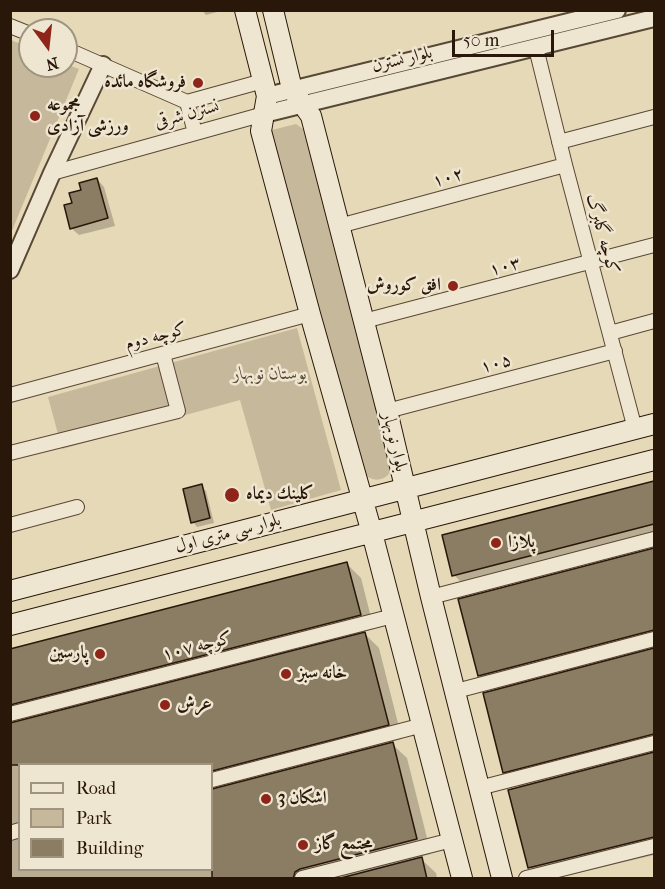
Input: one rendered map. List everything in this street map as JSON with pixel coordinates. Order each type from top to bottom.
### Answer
[{"type":"main road","points":[[245,10],[264,97],[261,130],[372,533],[462,879]]},
{"type":"main road","name":"بلوار نوبهار","points":[[273,10],[297,97],[311,116],[387,411],[502,879]]},
{"type":"main road","name":"بلوار سی متری اول","points":[[10,591],[654,424]]},
{"type":"main road","name":"بلوار سی متری اول","points":[[10,625],[654,460]]},
{"type":"street","name":"بلوار نسترن","points":[[297,97],[617,10]]},
{"type":"street","name":"بلوار نسترن","points":[[264,97],[297,97],[536,48],[654,18]]},
{"type":"street","name":"کوچه گلبرگ","points":[[536,48],[635,429]]},
{"type":"street","points":[[78,54],[186,102],[264,97]]},
{"type":"street","points":[[10,270],[52,173],[103,65]]},
{"type":"street","name":"نسترن شرقی","points":[[52,173],[195,133],[264,97]]},
{"type":"street","points":[[186,102],[195,133]]},
{"type":"street","points":[[559,142],[654,117]]},
{"type":"street","name":"۱۰۲","points":[[339,226],[565,165]]},
{"type":"street","name":"۱۰۳","points":[[364,321],[654,246]]},
{"type":"street","name":"کوچه دوم","points":[[10,395],[310,314]]},
{"type":"street","points":[[610,333],[654,321]]},
{"type":"street","name":"۱۰۵","points":[[387,411],[615,351]]},
{"type":"street","points":[[10,453],[178,411],[163,354]]},
{"type":"street","points":[[10,525],[77,507]]},
{"type":"street","points":[[431,597],[654,539]]},
{"type":"street","name":"کوچه ۱۰۷","points":[[10,714],[393,616]]},
{"type":"street","points":[[456,691],[654,639]]},
{"type":"street","points":[[213,780],[423,725]]},
{"type":"street","points":[[479,788],[654,742]]},
{"type":"street","points":[[302,879],[452,840]]},
{"type":"street","points":[[526,879],[654,846]]},
{"type":"green space","name":"مجموعه ورزشی آزادی","points":[[11,40],[18,43],[18,78],[75,78],[11,233]]},
{"type":"green space","points":[[296,124],[303,129],[394,463],[389,474],[381,479],[372,479],[362,472],[269,138],[272,130]]},
{"type":"green space","name":"بوستان نوبهار","points":[[297,328],[341,490],[271,510],[240,400],[62,449],[48,397]]},
{"type":"building","points":[[97,178],[108,218],[70,229],[64,205],[72,203],[69,193],[81,190],[79,183]]},
{"type":"building","points":[[654,481],[654,524],[452,576],[442,535]]},
{"type":"building","points":[[202,484],[210,518],[191,523],[183,489]]},
{"type":"building","points":[[654,548],[654,630],[478,676],[458,599]]},
{"type":"building","points":[[347,562],[361,615],[10,705],[10,649]]},
{"type":"building","points":[[365,632],[389,725],[213,771],[213,763],[18,763],[18,765],[10,765],[10,723]]},
{"type":"building","points":[[654,648],[654,734],[503,773],[483,693]]},
{"type":"building","points":[[393,742],[417,839],[300,869],[295,872],[293,879],[212,879],[213,789]]},
{"type":"building","points":[[654,752],[654,837],[528,868],[508,790]]},
{"type":"building","points":[[422,857],[427,879],[337,879]]},
{"type":"place","name":"فروشگاه مائده","points":[[198,83]]},
{"type":"place","name":"مجموعه ورزشی آزادی","points":[[35,116]]},
{"type":"place","name":"افق کوروش","points":[[453,286]]},
{"type":"place","name":"كلينك ديماه","points":[[232,495]]},
{"type":"place","name":"پلازا","points":[[496,543]]},
{"type":"place","name":"پارسین","points":[[100,654]]},
{"type":"place","name":"خانه سبز","points":[[286,674]]},
{"type":"place","name":"عرش","points":[[165,705]]},
{"type":"place","name":"اشکان 3","points":[[266,799]]},
{"type":"place","name":"مجتمع گاز","points":[[303,845]]}]
